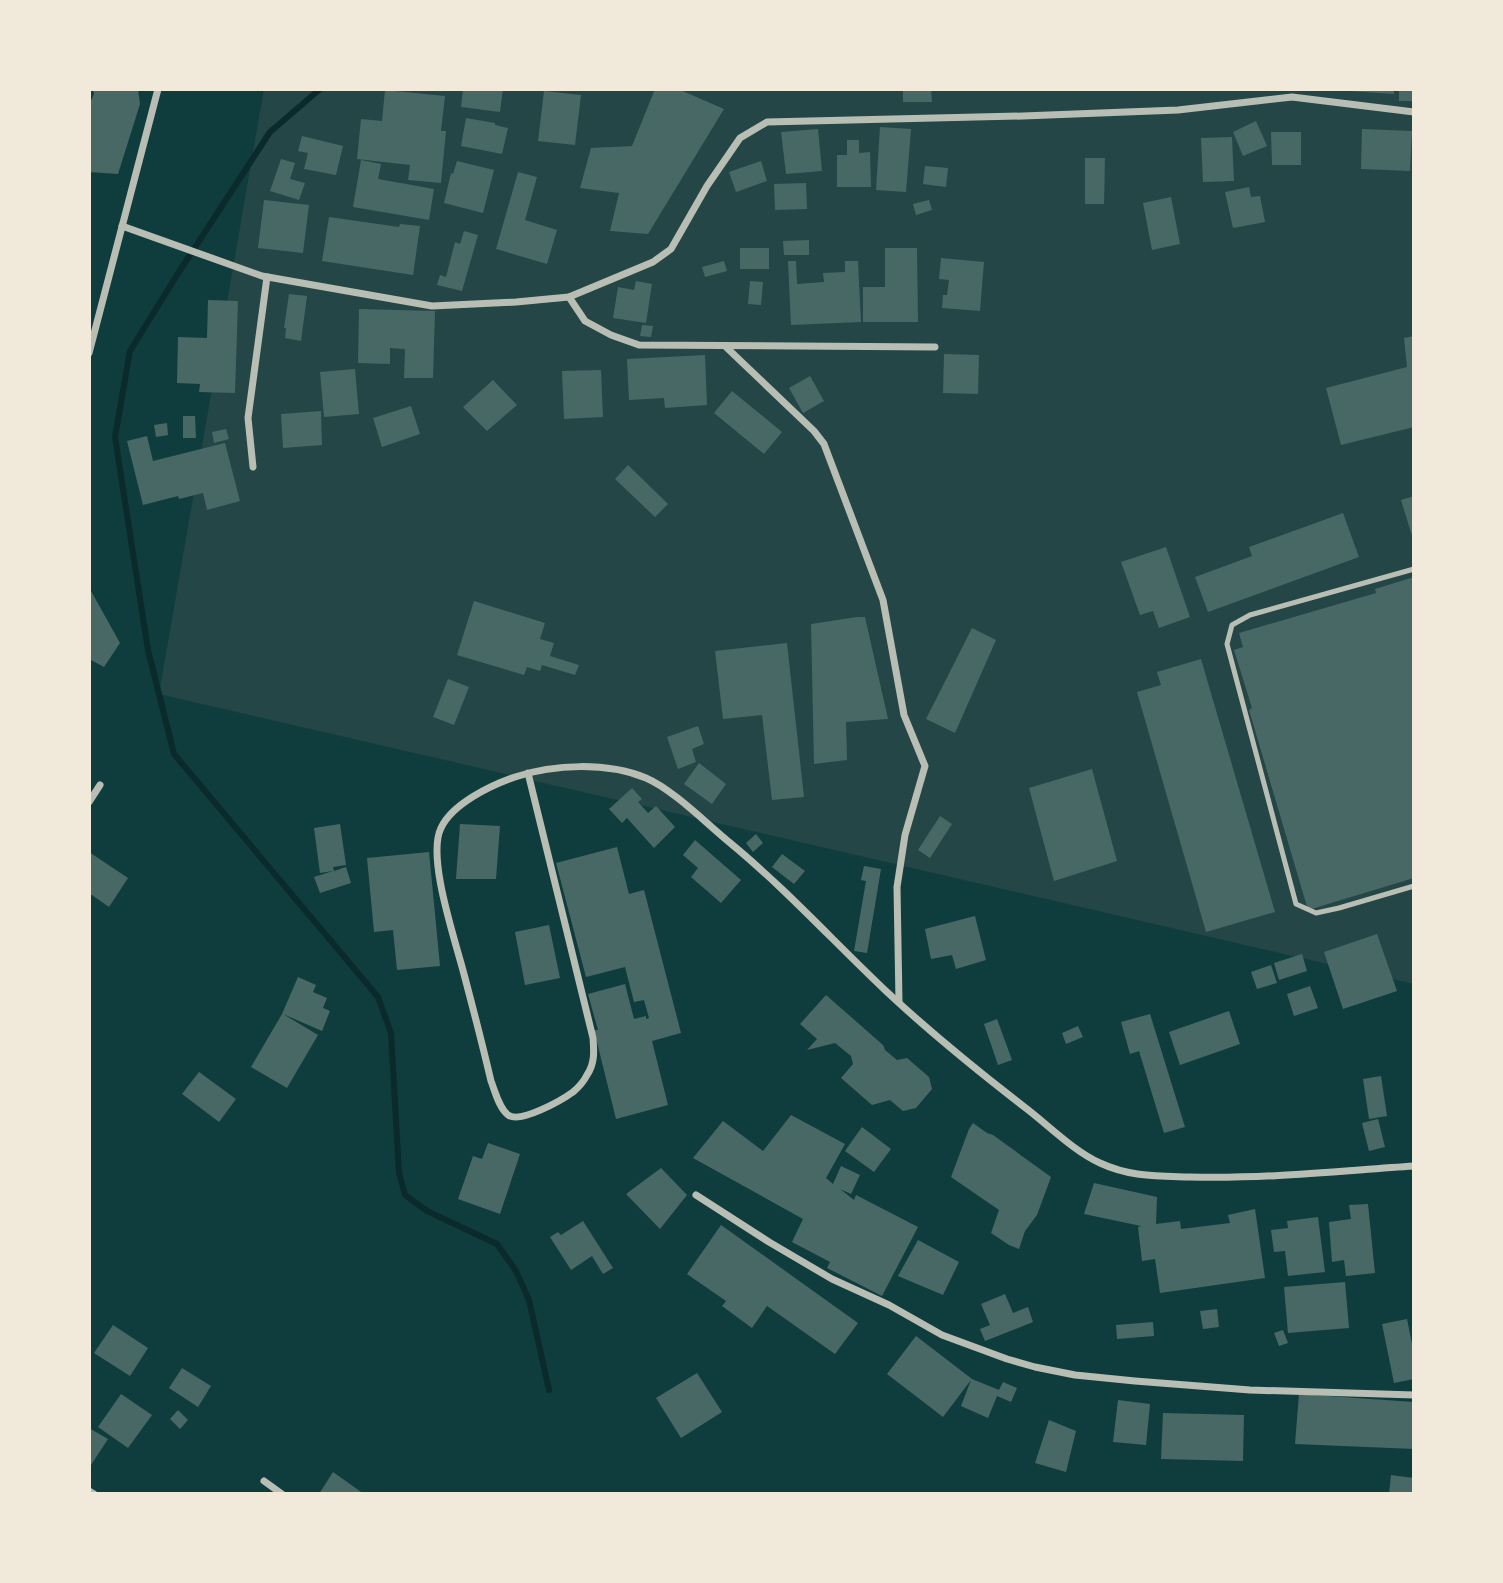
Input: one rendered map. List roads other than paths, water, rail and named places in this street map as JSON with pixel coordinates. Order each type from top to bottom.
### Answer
[{"type":"street","points":[[89,353],[158,89]]},
{"type":"street","points":[[122,226],[267,277],[432,306],[516,302],[569,297],[653,262],[671,250],[707,186],[740,138],[767,122],[1178,110],[1292,97],[1414,112]]},
{"type":"street","points":[[253,467],[248,418],[267,277]]},
{"type":"street","points":[[569,297],[586,321],[611,335],[639,345],[935,347]]},
{"type":"street","points":[[726,347],[814,431],[824,444],[883,600],[904,715],[925,766],[905,835],[897,887],[899,1002]]},
{"type":"street","points":[[528,773],[593,1038],[594,1052],[593,1064],[587,1075],[572,1092],[525,1116],[508,1115],[491,1081],[446,911],[437,860],[440,829],[451,814],[485,789],[528,773],[561,768],[598,768],[625,771],[649,779],[668,792],[761,868],[899,1002],[1009,1095],[1095,1161],[1133,1174],[1237,1179],[1414,1167]]},
{"type":"street","points":[[89,802],[100,785]]},
{"type":"street","points":[[695,1195],[832,1279],[889,1305],[942,1335],[1007,1359],[1075,1374],[1135,1381],[1250,1390],[1414,1395]]},
{"type":"street","points":[[264,1481],[282,1494]]},
{"type":"lane","points":[[1414,569],[1250,615],[1231,625],[1227,644],[1296,904],[1316,913],[1414,886]]},
{"type":"waterway","points":[[320,89],[270,132],[130,351],[115,437],[148,650],[174,754],[378,997],[391,1033],[399,1173],[405,1195],[427,1211],[497,1244],[516,1271],[529,1300],[549,1390]]}]
